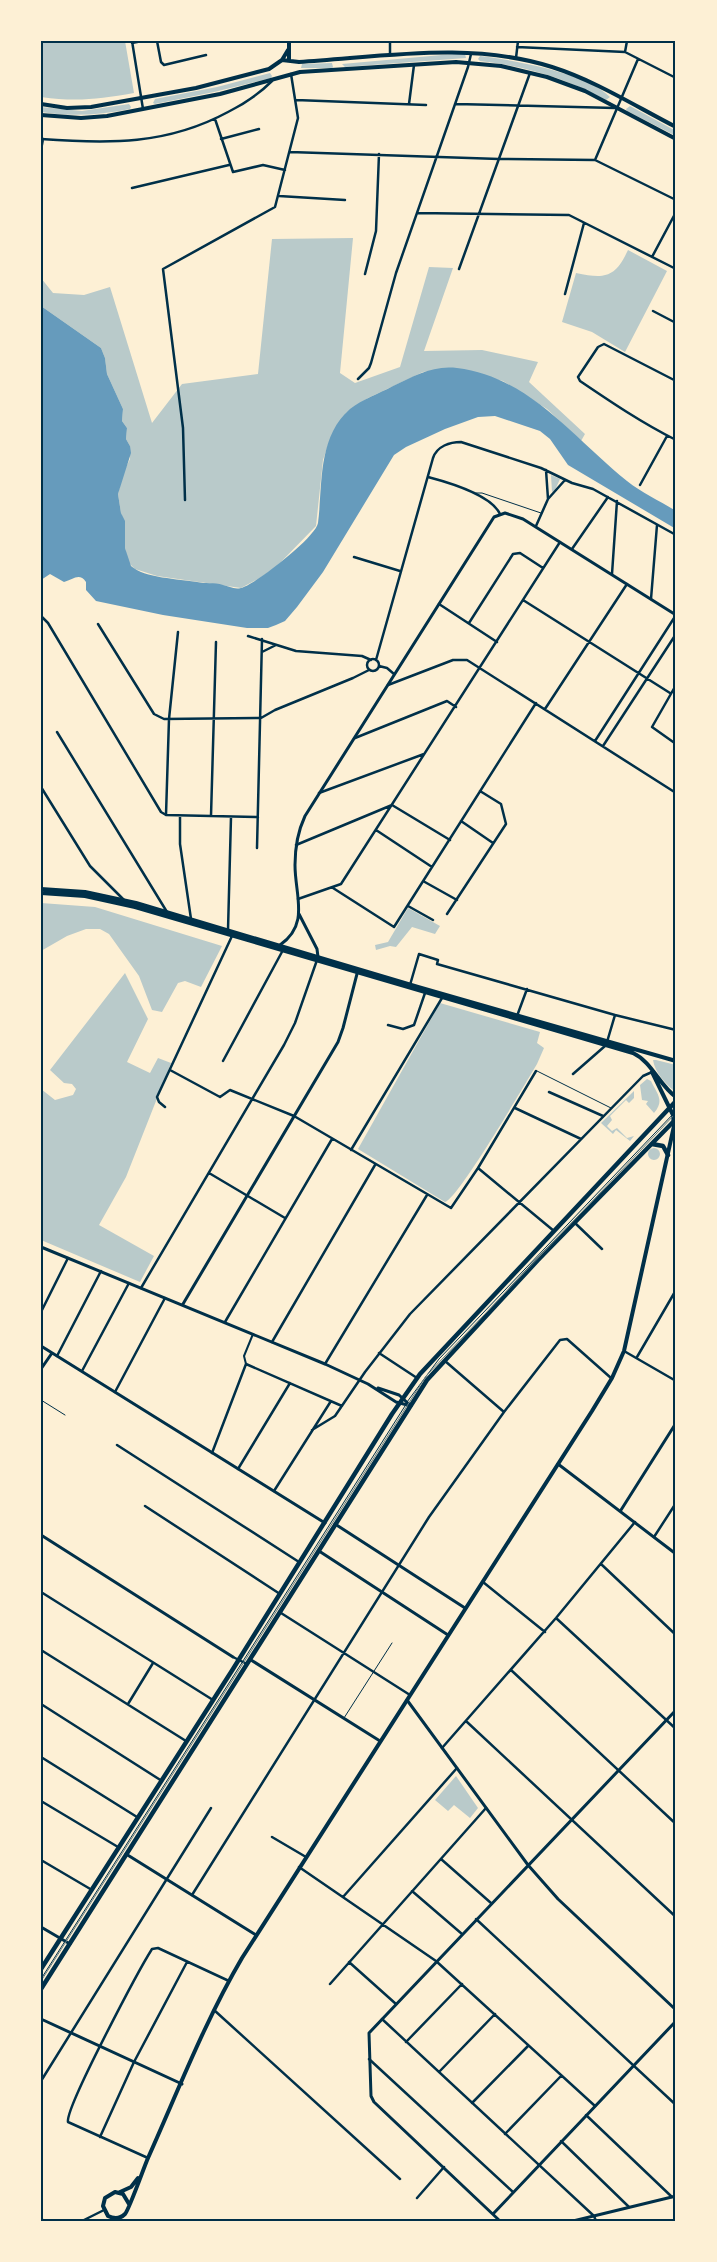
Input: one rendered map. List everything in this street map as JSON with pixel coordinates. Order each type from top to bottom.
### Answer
[{"type":"main road","points":[[289,41],[288,50],[293,67],[291,74]]},
{"type":"main road","points":[[277,70],[288,50]]},
{"type":"main road","points":[[282,60],[339,60],[443,52],[516,58],[574,75],[676,127]]},
{"type":"main road","points":[[339,60],[340,69]]},
{"type":"main road","points":[[41,115],[82,118],[143,109],[220,94],[281,76],[287,77],[291,74],[414,64],[469,63],[501,66],[530,72],[571,86],[676,139]]},
{"type":"main road","points":[[41,104],[62,107],[91,107],[141,99],[277,70]]},
{"type":"main road","points":[[277,70],[281,76]]},
{"type":"main road","points":[[41,889],[85,892],[124,900],[280,945],[317,959]]},
{"type":"main road","points":[[41,893],[85,896],[108,900],[517,1016],[636,1054],[649,1066],[674,1113],[675,1120],[624,1351],[612,1378],[299,1867],[229,1981],[214,2010],[148,2158],[122,2221]]},
{"type":"main road","points":[[358,971],[442,998],[607,1044],[676,1061]]},
{"type":"main road","points":[[649,1066],[649,1060],[655,1056]]},
{"type":"main road","points":[[652,1072],[676,1097]]},
{"type":"main road","points":[[41,1989],[92,1890],[213,1700],[243,1663],[249,1659],[281,1613],[407,1403],[417,1378],[440,1350],[676,1101]]},
{"type":"main road","points":[[41,1970],[65,1941],[126,1854],[243,1663],[241,1654],[400,1403],[407,1403],[444,1360],[675,1120]]},
{"type":"main road","points":[[651,1144],[662,1146],[668,1155]]},
{"type":"main road","points":[[110,2221],[104,2210],[103,2202],[108,2195],[120,2193],[131,2187],[142,2172]]},
{"type":"main road","points":[[120,2193],[126,2197],[129,2204]]},
{"type":"main road","points":[[108,2216],[115,2218],[126,2214]]},
{"type":"street","points":[[142,41],[132,42],[143,109]]},
{"type":"street","points":[[157,41],[162,64],[206,55]]},
{"type":"street","points":[[390,41],[390,56]]},
{"type":"street","points":[[516,58],[518,41]]},
{"type":"street","points":[[625,52],[627,41]]},
{"type":"street","points":[[517,47],[625,52],[676,78]]},
{"type":"street","points":[[358,379],[369,368],[371,363],[394,282],[456,104],[471,53]]},
{"type":"street","points":[[595,160],[638,59]]},
{"type":"street","points":[[409,104],[414,64]]},
{"type":"street","points":[[459,269],[530,72]]},
{"type":"street","points":[[186,500],[183,428],[163,269],[272,210],[279,196],[298,118],[291,74]]},
{"type":"street","points":[[41,150],[42,139],[103,142],[140,140],[172,134],[215,119],[250,100],[274,79]]},
{"type":"street","points":[[296,100],[426,104]]},
{"type":"street","points":[[456,104],[616,108]]},
{"type":"street","points":[[215,119],[229,165],[233,172],[264,165],[285,170]]},
{"type":"street","points":[[221,139],[258,129]]},
{"type":"street","points":[[290,152],[499,159],[595,160],[676,200]]},
{"type":"street","points":[[365,274],[376,231],[378,154]]},
{"type":"street","points":[[132,188],[229,165]]},
{"type":"street","points":[[279,196],[345,200]]},
{"type":"street","points":[[652,257],[676,212]]},
{"type":"street","points":[[417,213],[569,215],[676,269]]},
{"type":"street","points":[[565,294],[584,223]]},
{"type":"street","points":[[653,311],[676,323]]},
{"type":"street","points":[[676,381],[627,355],[602,345],[580,372],[579,379],[648,426],[676,440]]},
{"type":"street","points":[[640,485],[666,436]]},
{"type":"street","points":[[394,674],[387,668],[379,666],[376,660],[400,571],[437,450],[453,443],[461,442],[546,470],[565,480],[608,496],[676,536]]},
{"type":"street","points":[[546,470],[548,499]]},
{"type":"street","points":[[428,477],[458,486],[472,493],[491,503],[500,514]]},
{"type":"street","points":[[536,526],[548,499],[565,480]]},
{"type":"street","points":[[572,549],[608,496]]},
{"type":"street","points":[[612,574],[617,501]]},
{"type":"street","points":[[141,1288],[290,1035],[317,959],[317,949],[299,914],[297,899],[294,866],[296,845],[303,822],[318,794],[485,528],[494,517],[500,514],[515,514],[536,526],[676,615],[595,740]]},
{"type":"street","points":[[651,599],[657,525]]},
{"type":"street","points":[[297,899],[341,884],[481,668],[560,541]]},
{"type":"street","points":[[469,623],[513,554],[520,553],[543,568]]},
{"type":"street","points":[[354,557],[400,571]]},
{"type":"street","points":[[545,709],[627,584]]},
{"type":"street","points":[[523,600],[670,694]]},
{"type":"street","points":[[438,604],[497,642]]},
{"type":"street","points":[[41,616],[48,623],[159,810],[166,815],[180,816],[258,817]]},
{"type":"street","points":[[98,624],[154,714],[160,718],[261,718],[275,710],[369,670],[375,670],[379,666]]},
{"type":"street","points":[[166,815],[169,719],[178,632]]},
{"type":"street","points":[[604,746],[676,634]]},
{"type":"street","points":[[248,636],[302,652],[362,656],[376,660]]},
{"type":"street","points":[[257,848],[262,639]]},
{"type":"street","points":[[211,816],[216,642]]},
{"type":"street","points":[[262,652],[278,645]]},
{"type":"street","points":[[369,670],[367,664],[371,660]]},
{"type":"street","points":[[388,685],[453,660],[467,660],[676,793]]},
{"type":"street","points":[[676,685],[652,726],[676,744]]},
{"type":"street","points":[[354,738],[447,702],[456,707]]},
{"type":"street","points":[[333,888],[394,927],[536,703]]},
{"type":"street","points":[[57,732],[168,912]]},
{"type":"street","points":[[318,794],[415,756],[425,754]]},
{"type":"street","points":[[41,787],[90,866],[124,900]]},
{"type":"street","points":[[447,914],[506,824],[501,804],[480,791]]},
{"type":"street","points":[[392,805],[450,840]]},
{"type":"street","points":[[296,845],[392,805]]},
{"type":"street","points":[[180,816],[180,844],[191,919]]},
{"type":"street","points":[[228,930],[231,817]]},
{"type":"street","points":[[461,821],[494,843]]},
{"type":"street","points":[[376,830],[432,867]]},
{"type":"street","points":[[423,881],[457,900]]},
{"type":"street","points":[[408,906],[432,920]]},
{"type":"street","points":[[280,945],[295,931],[299,914]]},
{"type":"street","points":[[165,1107],[159,1102],[157,1097],[233,935]]},
{"type":"street","points":[[223,1061],[283,950]]},
{"type":"street","points":[[410,985],[418,954],[438,960],[437,964],[615,1015],[676,1030]]},
{"type":"street","points":[[182,1304],[340,1037],[358,971]]},
{"type":"street","points":[[517,1016],[528,990]]},
{"type":"street","points":[[388,1025],[403,1029],[414,1025],[425,993]]},
{"type":"street","points":[[351,1150],[442,998]]},
{"type":"street","points":[[573,1074],[607,1044],[615,1015]]},
{"type":"street","points":[[170,1070],[220,1098],[228,1090],[294,1116],[451,1208],[478,1168],[536,1071]]},
{"type":"street","points":[[312,1430],[332,1419],[379,1353],[410,1314],[643,1076],[652,1072]]},
{"type":"street","points":[[549,1092],[603,1116]]},
{"type":"street","points":[[515,1108],[581,1138]]},
{"type":"street","points":[[225,1322],[332,1139]]},
{"type":"street","points":[[272,1342],[375,1165]]},
{"type":"street","points":[[478,1168],[554,1231]]},
{"type":"street","points":[[209,1173],[285,1218]]},
{"type":"street","points":[[326,1364],[427,1195]]},
{"type":"street","points":[[575,1223],[602,1249]]},
{"type":"street","points":[[41,1247],[326,1364],[407,1403]]},
{"type":"street","points":[[41,1312],[68,1258]]},
{"type":"street","points":[[57,1356],[101,1271]]},
{"type":"street","points":[[82,1371],[129,1283]]},
{"type":"street","points":[[637,1357],[676,1290]]},
{"type":"street","points":[[115,1392],[166,1298]]},
{"type":"street","points":[[212,1453],[246,1364],[244,1356],[253,1334]]},
{"type":"street","points":[[192,1895],[313,1699],[429,1517],[504,1412],[564,1338],[568,1339],[612,1378]]},
{"type":"street","points":[[41,1346],[325,1523]]},
{"type":"street","points":[[624,1351],[676,1381]]},
{"type":"street","points":[[41,1370],[52,1353]]},
{"type":"street","points":[[379,1353],[417,1378]]},
{"type":"street","points":[[444,1360],[504,1412]]},
{"type":"street","points":[[246,1364],[342,1406]]},
{"type":"street","points":[[238,1468],[290,1383]]},
{"type":"street","points":[[373,1386],[400,1403]]},
{"type":"street","points":[[274,1491],[331,1401]]},
{"type":"street","points":[[621,1510],[676,1424]]},
{"type":"street","points":[[117,1445],[300,1562]]},
{"type":"street","points":[[558,1464],[621,1510],[676,1554]]},
{"type":"street","points":[[654,1537],[676,1503]]},
{"type":"street","points":[[145,1506],[280,1594]]},
{"type":"street","points":[[442,1748],[467,1722],[556,1618],[635,1522]]},
{"type":"street","points":[[335,1524],[465,1608]]},
{"type":"street","points":[[41,1536],[243,1663]]},
{"type":"street","points":[[319,1551],[448,1635]]},
{"type":"street","points":[[600,1564],[676,1635]]},
{"type":"street","points":[[482,1581],[544,1632]]},
{"type":"street","points":[[41,1592],[213,1700]]},
{"type":"street","points":[[281,1613],[410,1695]]},
{"type":"street","points":[[556,1618],[676,1729]]},
{"type":"street","points":[[41,1650],[187,1742]]},
{"type":"street","points":[[241,1654],[380,1741]]},
{"type":"street","points":[[128,1704],[153,1663]]},
{"type":"street","points":[[511,1670],[676,1824]]},
{"type":"street","points":[[406,1700],[528,1865],[558,1899],[676,2010]]},
{"type":"street","points":[[41,1704],[162,1781]]},
{"type":"street","points":[[500,2221],[374,2102],[371,2096],[368,2035],[436,1961],[676,1710]]},
{"type":"street","points":[[467,1722],[676,1917]]},
{"type":"street","points":[[41,1757],[138,1818]]},
{"type":"street","points":[[342,1897],[456,1768]]},
{"type":"street","points":[[41,1801],[119,1848]]},
{"type":"street","points":[[41,2081],[168,1880],[211,1808]]},
{"type":"street","points":[[330,1984],[486,1808]]},
{"type":"street","points":[[272,1837],[306,1857]]},
{"type":"street","points":[[126,1854],[256,1935]]},
{"type":"street","points":[[441,1858],[492,1903]]},
{"type":"street","points":[[41,1860],[92,1890]]},
{"type":"street","points":[[299,1867],[436,1961],[595,2106]]},
{"type":"street","points":[[412,1891],[462,1934]]},
{"type":"street","points":[[476,1919],[676,2105]]},
{"type":"street","points":[[41,1926],[65,1941]]},
{"type":"street","points":[[148,2158],[69,2123],[66,2119],[99,2046],[154,1948],[158,1948],[229,1981]]},
{"type":"street","points":[[100,2136],[134,2062],[187,1962]]},
{"type":"street","points":[[349,1962],[396,2004]]},
{"type":"street","points":[[406,2042],[462,1984]]},
{"type":"street","points":[[214,2010],[400,2179]]},
{"type":"street","points":[[439,2072],[495,2014]]},
{"type":"street","points":[[382,2019],[594,2216],[596,2221]]},
{"type":"street","points":[[41,2020],[182,2084]]},
{"type":"street","points":[[493,2214],[676,2021]]},
{"type":"street","points":[[472,2103],[528,2046]]},
{"type":"street","points":[[369,2059],[513,2192]]},
{"type":"street","points":[[505,2134],[561,2076]]},
{"type":"street","points":[[586,2115],[674,2196]]},
{"type":"street","points":[[561,2141],[629,2207]]},
{"type":"street","points":[[417,2198],[444,2167]]},
{"type":"street","points":[[573,2221],[674,2196]]},
{"type":"street","points":[[82,2221],[104,2210]]},
{"type":"street","points":[[41,2219],[45,2221]]},
{"type":"lane","points":[[472,493],[482,493],[542,513]]},
{"type":"lane","points":[[536,1071],[611,1108]]},
{"type":"lane","points":[[249,1659],[407,1403],[439,1359],[674,1113]]},
{"type":"lane","points":[[41,1400],[65,1415]]},
{"type":"lane","points":[[344,1718],[392,1643]]},
{"type":"lane","points":[[41,1979],[243,1663]]},
{"type":"shaded area","points":[[41,41],[125,41],[134,93],[88,99],[41,97]]},
{"type":"shaded area","points":[[465,54],[466,58],[345,67],[342,64]]},
{"type":"shaded area","points":[[480,56],[549,69],[585,81],[610,97],[606,100],[576,85],[545,74],[513,66],[480,61],[478,59]]},
{"type":"shaded area","points":[[332,63],[332,68],[301,68],[302,64]]},
{"type":"shaded area","points":[[270,73],[271,78],[214,92],[153,103],[155,99],[217,87]]},
{"type":"shaded area","points":[[129,104],[130,109],[97,114],[75,115],[41,112],[41,107],[82,111]]},
{"type":"shaded area","points":[[630,106],[676,131],[676,136],[627,111],[626,109]]},
{"type":"shaded area","points":[[353,238],[340,373],[355,383],[400,367],[429,267],[453,268],[424,351],[482,350],[538,362],[529,382],[585,434],[581,441],[547,409],[503,381],[449,368],[423,372],[368,398],[346,413],[329,442],[323,460],[316,526],[276,567],[241,588],[157,576],[135,569],[128,562],[125,548],[125,525],[118,494],[123,473],[130,459],[130,446],[126,439],[127,428],[122,421],[123,409],[107,374],[105,358],[101,348],[41,306],[41,278],[53,293],[84,295],[110,287],[152,423],[182,384],[258,374],[272,239]]},
{"type":"shaded area","points":[[628,250],[667,271],[625,352],[592,332],[562,322],[576,273],[595,276],[608,274],[618,266]]},
{"type":"shaded area","points":[[551,475],[560,479],[555,490],[552,492]]},
{"type":"shaded area","points":[[41,903],[95,907],[222,946],[201,987],[185,981],[178,983],[162,1012],[152,1010],[139,976],[109,934],[100,929],[86,929],[67,936],[41,951]]},
{"type":"shaded area","points":[[408,908],[440,926],[435,934],[412,927],[396,947],[390,946],[376,950],[375,945],[388,942]]},
{"type":"shaded area","points":[[125,973],[148,1019],[127,1062],[150,1073],[158,1058],[171,1063],[126,1177],[99,1225],[154,1256],[140,1282],[41,1240],[41,1089],[55,1100],[73,1095],[76,1089],[72,1084],[64,1083],[50,1070]]},
{"type":"shaded area","points":[[440,1003],[540,1032],[537,1043],[544,1048],[537,1064],[477,1162],[452,1196],[445,1202],[358,1149]]},
{"type":"shaded area","points":[[653,1060],[676,1065],[676,1087],[673,1090],[658,1073]]},
{"type":"shaded area","points":[[647,1079],[651,1081],[659,1097],[659,1104],[654,1113],[646,1104],[648,1101],[642,1100],[640,1085]]},
{"type":"shaded area","points":[[634,1091],[634,1098],[629,1103],[626,1100],[610,1116],[612,1120],[607,1126],[612,1131],[617,1128],[627,1138],[634,1136],[630,1141],[616,1130],[613,1134],[601,1123]]},
{"type":"shaded area","points":[[652,1148],[656,1148],[660,1154],[656,1160],[652,1160],[648,1156],[648,1152]]},
{"type":"shaded area","points":[[456,1776],[478,1808],[470,1818],[454,1805],[448,1811],[435,1800]]},
{"type":"water","points":[[41,306],[101,348],[105,358],[107,374],[123,409],[122,421],[127,428],[126,439],[131,453],[118,494],[121,513],[125,521],[125,548],[131,566],[144,573],[172,579],[220,584],[236,589],[249,585],[297,549],[315,530],[318,523],[323,463],[332,434],[339,421],[350,409],[365,399],[416,375],[440,368],[457,368],[483,374],[507,384],[529,397],[550,412],[627,481],[676,511],[676,529],[568,465],[550,439],[540,431],[495,416],[478,417],[445,429],[406,447],[394,455],[323,572],[285,621],[268,628],[247,628],[163,615],[96,601],[86,590],[86,582],[81,578],[78,577],[64,582],[50,574],[41,580],[41,469],[43,463],[41,459]]},
{"type":"tram line","points":[[41,1981],[426,1376],[676,1113]]}]
